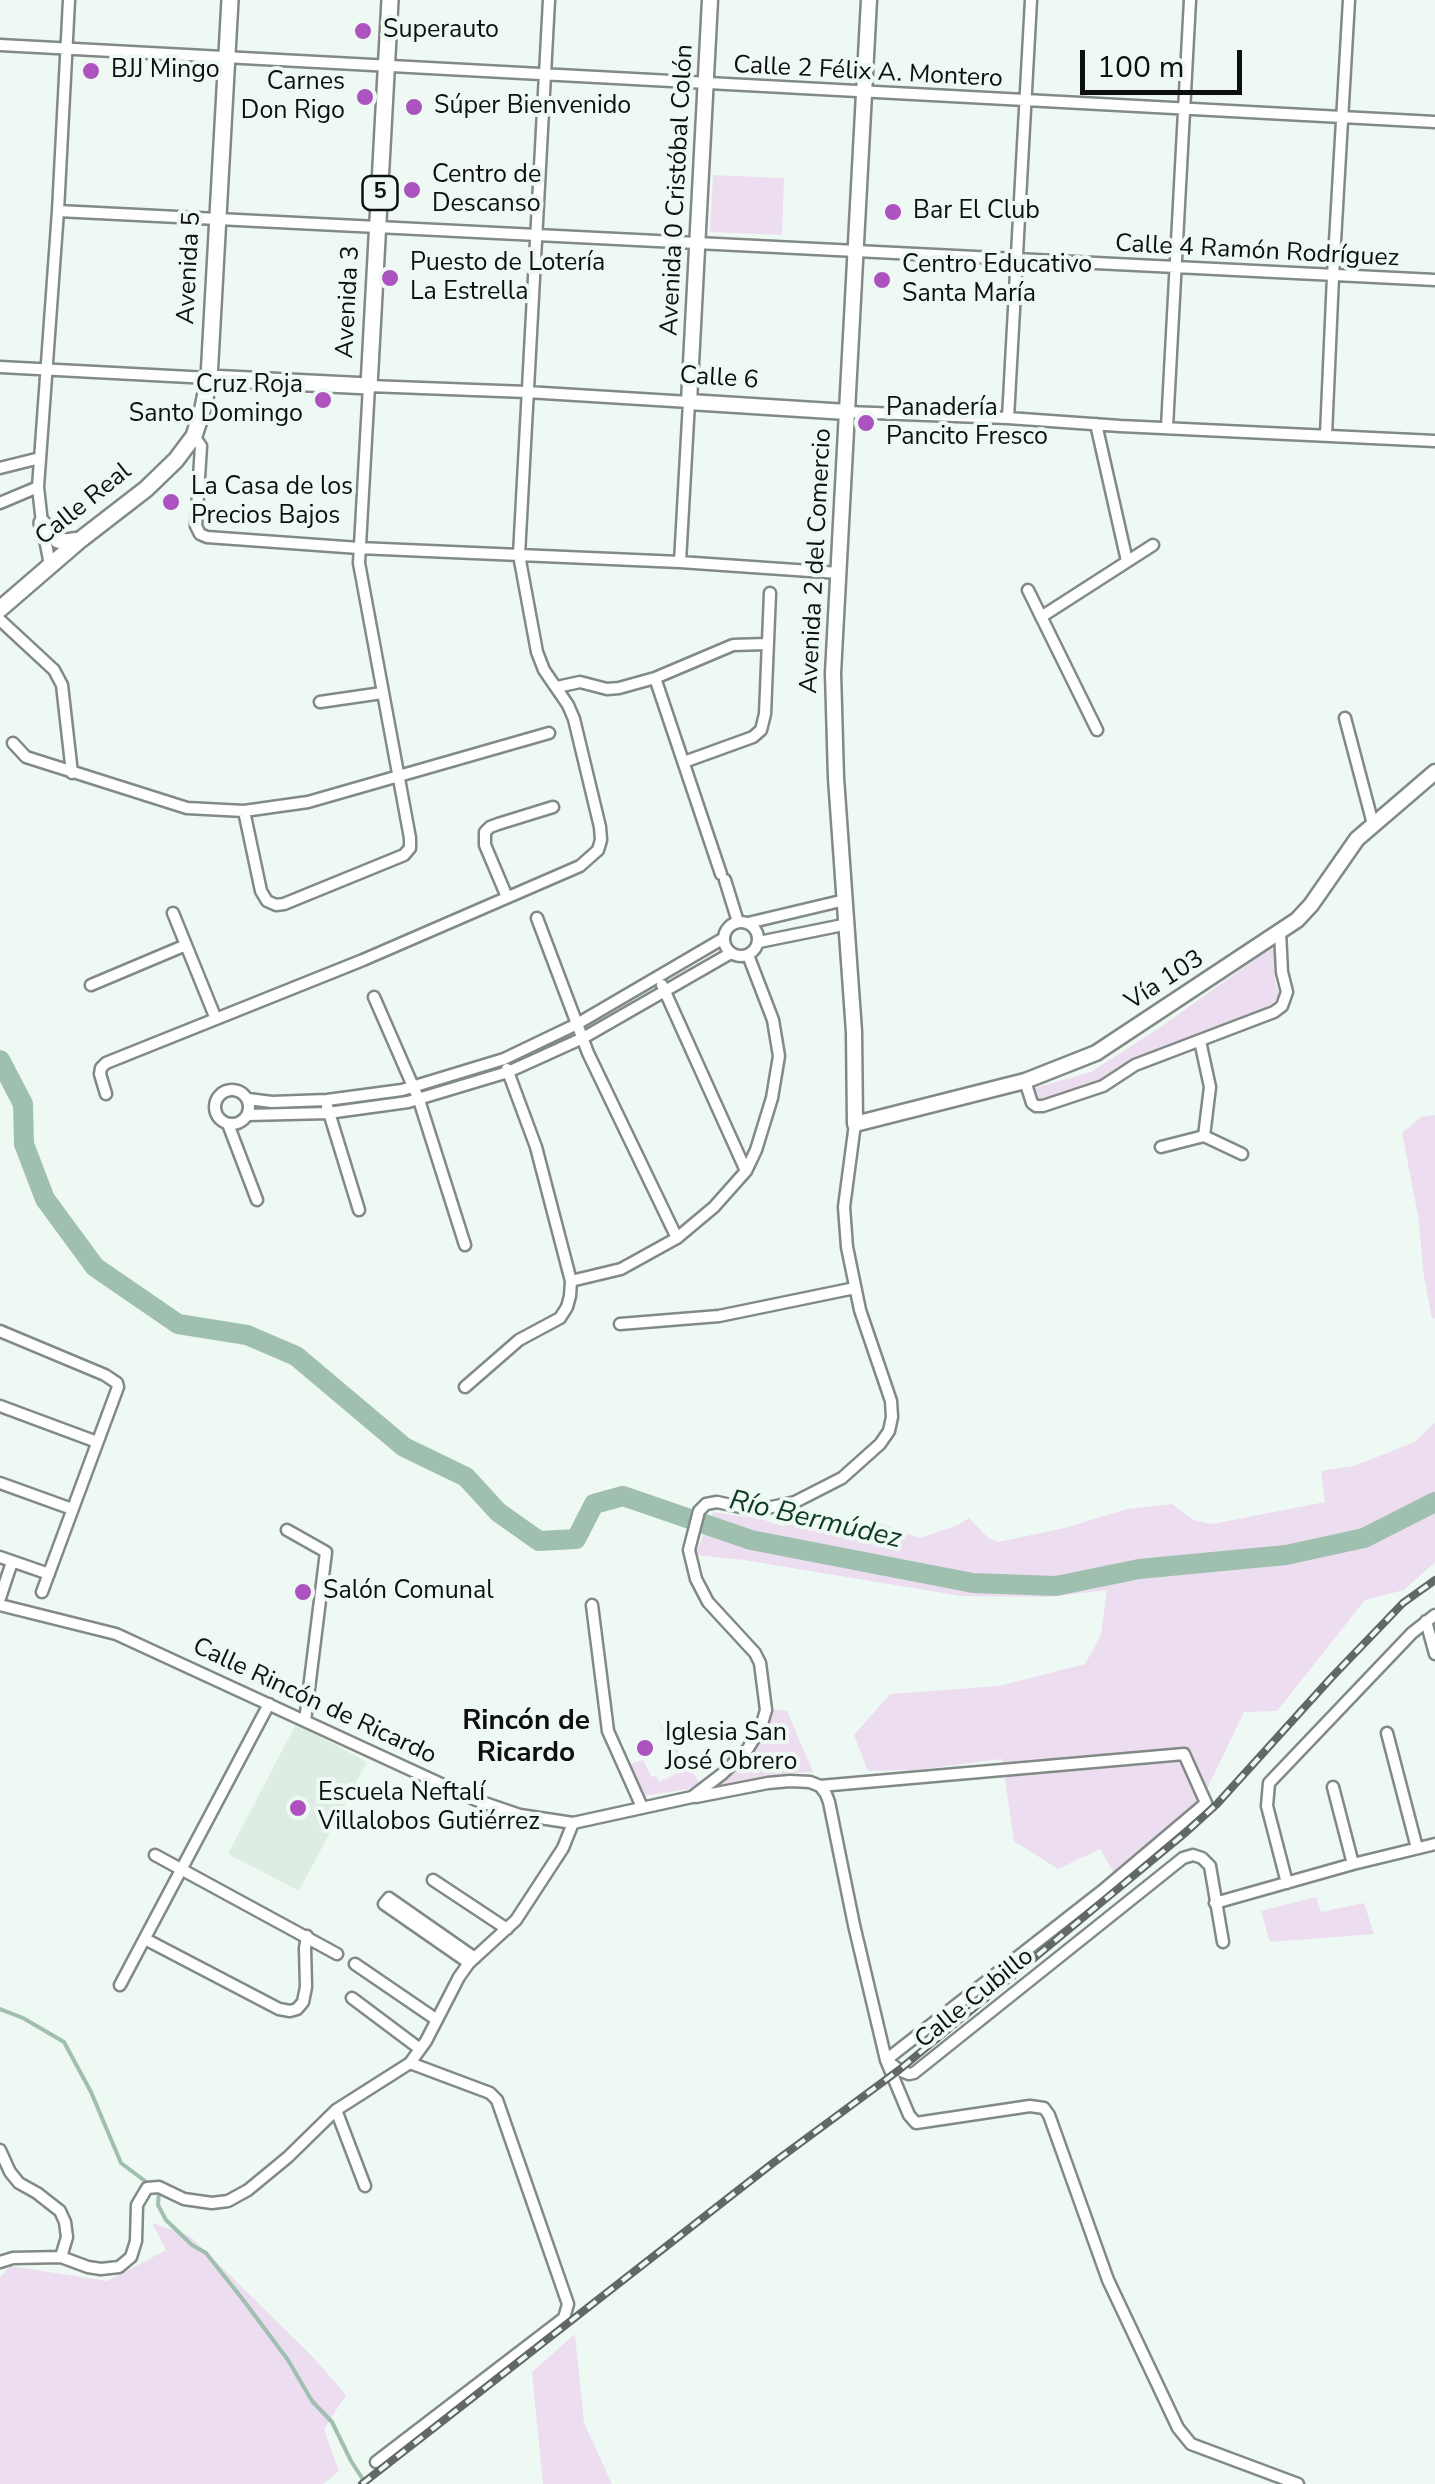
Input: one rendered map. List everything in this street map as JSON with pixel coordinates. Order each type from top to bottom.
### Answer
[{"type":"main road","name":"Avenida 5","points":[[194,436],[208,378],[230,0]]},
{"type":"main road","name":"Avenida 3","points":[[369,386],[390,0]]},
{"type":"main road","name":"Avenida 0 Cristóbal Colón","points":[[689,402],[710,0]]},
{"type":"main road","name":"Avenida 2 del Comercio","points":[[856,1124],[833,672],[869,0]]},
{"type":"main road","name":"Calle 6","points":[[208,378],[369,386]]},
{"type":"main road","name":"Calle 6","points":[[689,402],[846,412]]},
{"type":"main road","name":"Calle Real","points":[[0,608],[146,488],[176,460],[194,436]]},
{"type":"main road","points":[[42,523],[58,540],[80,540]]},
{"type":"main road","name":"Vía 103","points":[[856,1124],[1025,1082],[1096,1053],[1297,920],[1347,851],[1435,772]]},
{"type":"street","points":[[50,565],[38,486],[69,0]]},
{"type":"street","points":[[106,1094],[100,1074],[106,1063],[362,960],[580,866],[598,850],[600,827],[574,719],[536,652],[520,555],[549,0]]},
{"type":"street","points":[[1008,418],[1031,0]]},
{"type":"street","points":[[1167,427],[1190,0]]},
{"type":"street","points":[[1326,435],[1349,0]]},
{"type":"street","name":"Calle 2 Félix A. Montero","points":[[0,46],[1435,122]]},
{"type":"street","name":"Calle 4 Ramón Rodríguez","points":[[58,211],[1435,280]]},
{"type":"street","name":"Calle 6","points":[[0,367],[208,378]]},
{"type":"street","name":"Calle 6","points":[[369,386],[689,402]]},
{"type":"street","name":"Avenida 3","points":[[244,811],[261,891],[267,901],[276,904],[404,856],[410,848],[359,562],[369,386]]},
{"type":"street","name":"Avenida 0 Cristóbal Colón","points":[[680,562],[689,402]]},
{"type":"street","name":"Calle 6","points":[[846,412],[1435,441]]},
{"type":"street","points":[[1096,424],[1127,561]]},
{"type":"street","name":"Avenida 5","points":[[194,436],[201,446],[196,526],[200,534],[359,548]]},
{"type":"street","points":[[0,468],[40,458]]},
{"type":"street","points":[[0,503],[38,486]]},
{"type":"street","points":[[1041,617],[1153,545]]},
{"type":"street","points":[[359,548],[839,573]]},
{"type":"street","points":[[1028,590],[1097,730]]},
{"type":"street","points":[[684,762],[753,737],[761,730],[770,593]]},
{"type":"street","points":[[0,620],[54,670],[62,685],[72,773]]},
{"type":"street","points":[[556,686],[580,682],[613,689],[655,678],[732,646],[766,644]]},
{"type":"street","points":[[655,678],[723,877],[743,923],[756,931],[758,942],[748,955],[736,956],[727,949],[724,938]]},
{"type":"street","points":[[320,702],[382,693]]},
{"type":"street","points":[[1345,718],[1373,824]]},
{"type":"street","points":[[13,743],[26,757],[187,808],[244,811],[308,802],[549,733]]},
{"type":"street","points":[[507,897],[485,846],[486,832],[498,824],[553,807]]},
{"type":"street","points":[[248,1099],[327,1100],[414,1088],[504,1059],[578,1024],[659,978],[724,938],[728,928],[845,900]]},
{"type":"street","points":[[173,913],[216,1018]]},
{"type":"street","points":[[537,918],[582,1038],[678,1238]]},
{"type":"street","points":[[758,942],[848,924]]},
{"type":"street","points":[[1025,1082],[1032,1104],[1043,1106],[1102,1086],[1134,1065],[1274,1012],[1282,1006],[1287,992],[1280,932]]},
{"type":"street","points":[[90,985],[186,945]]},
{"type":"street","points":[[248,1115],[328,1113],[418,1100],[508,1072],[582,1038],[731,953]]},
{"type":"street","points":[[571,1281],[620,1269],[678,1238],[714,1207],[746,1170],[772,1098],[779,1056],[773,1020],[748,955]]},
{"type":"street","points":[[659,978],[746,1170]]},
{"type":"street","points":[[374,997],[414,1088],[465,1245]]},
{"type":"street","points":[[1200,1041],[1210,1087],[1204,1136]]},
{"type":"street","points":[[464,1387],[519,1340],[560,1318],[567,1307],[571,1281],[536,1147],[504,1059]]},
{"type":"street","points":[[228,1124],[239,1123],[250,1110],[248,1099],[240,1091],[220,1096],[216,1112],[228,1124],[257,1200]]},
{"type":"street","points":[[327,1100],[359,1210]]},
{"type":"street","name":"Calle Rincón de Ricardo","points":[[0,1602],[116,1634],[476,1800],[520,1815],[573,1823],[692,1797],[748,1750],[766,1710],[760,1663],[708,1602],[696,1580],[689,1550],[698,1511],[717,1502],[766,1508],[795,1502],[842,1478],[880,1444],[889,1430],[891,1401],[855,1288],[847,1247],[844,1207],[856,1124]]},
{"type":"street","points":[[1161,1148],[1204,1136],[1242,1154]]},
{"type":"street","points":[[620,1324],[718,1316],[855,1288]]},
{"type":"street","points":[[0,1330],[105,1375],[118,1387],[42,1592]]},
{"type":"street","points":[[0,1406],[98,1442]]},
{"type":"street","points":[[0,1483],[72,1510]]},
{"type":"street","points":[[287,1530],[326,1552],[305,1720]]},
{"type":"street","points":[[0,1558],[49,1574]]},
{"type":"street","points":[[0,1602],[12,1562]]},
{"type":"street","points":[[592,1605],[608,1731],[642,1807]]},
{"type":"street","points":[[1431,1618],[1435,1654]]},
{"type":"street","points":[[1287,1884],[1267,1806],[1269,1783],[1412,1633],[1431,1618]]},
{"type":"street","points":[[120,1985],[269,1704]]},
{"type":"street","points":[[1387,1733],[1418,1848]]},
{"type":"street","points":[[692,1797],[768,1783],[810,1782],[820,1786],[1184,1754],[1206,1803],[1102,1891],[886,2060],[908,2115],[916,2123],[1030,2106],[1044,2108],[1108,2280],[1178,2428],[1191,2444],[1298,2484]]},
{"type":"street","name":"Calle Cubillo","points":[[820,1786],[830,1802],[886,2060],[903,2072],[914,2073],[1183,1858],[1202,1858],[1210,1866],[1223,1942]]},
{"type":"street","points":[[1334,1787],[1353,1864]]},
{"type":"street","points":[[0,2262],[61,2257],[88,2267],[118,2266],[130,2257],[136,2241],[138,2201],[147,2188],[159,2187],[184,2199],[212,2203],[240,2195],[288,2157],[336,2110],[410,2063],[458,1977],[516,1920],[563,1848],[573,1823]]},
{"type":"street","points":[[1215,1904],[1435,1844]]},
{"type":"street","points":[[154,1855],[338,1954]]},
{"type":"street","points":[[433,1880],[507,1929]]},
{"type":"street","points":[[389,1898],[472,1961],[384,1904],[389,1898]]},
{"type":"street","points":[[145,1939],[290,2012],[303,2002],[307,1936]]},
{"type":"street","points":[[356,1964],[437,2020]]},
{"type":"street","points":[[352,1998],[420,2049]]},
{"type":"street","points":[[376,2462],[564,2318],[568,2304],[497,2100],[490,2093],[410,2063]]},
{"type":"street","points":[[336,2110],[365,2186]]},
{"type":"street","points":[[0,2150],[19,2183],[60,2211],[67,2236],[61,2257]]},
{"type":"shaded area","points":[[713,175],[784,178],[782,235],[710,232]]},
{"type":"shaded area","points":[[1274,946],[1279,992],[1267,1007],[1130,1061],[1091,1086],[1039,1101],[1034,1088],[1091,1072]]},
{"type":"shaded area","points":[[1435,1115],[1432,1319],[1402,1133],[1421,1117]]},
{"type":"shaded area","points":[[1435,1422],[1435,1562],[1404,1590],[1365,1600],[1277,1711],[1244,1712],[1207,1789],[1185,1816],[1115,1875],[1100,1849],[1058,1869],[1014,1841],[1002,1759],[916,1770],[868,1771],[854,1735],[890,1694],[999,1686],[1085,1664],[1101,1635],[1107,1590],[1049,1597],[961,1596],[695,1555],[713,1512],[782,1526],[818,1521],[853,1531],[876,1522],[920,1538],[969,1518],[988,1538],[998,1542],[1065,1528],[1127,1509],[1172,1504],[1193,1520],[1212,1524],[1325,1502],[1321,1471],[1354,1466],[1415,1442]]},
{"type":"shaded area","points":[[768,1709],[787,1711],[813,1772],[778,1774],[710,1787],[725,1776]]},
{"type":"shaded area","points":[[658,1721],[700,1783],[688,1789],[643,1796],[629,1765],[643,1760],[659,1782],[680,1772]]},
{"type":"shaded area","name":"Escuela Neftalí Villalobos Gutiérrez","points":[[296,1724],[367,1762],[299,1891],[228,1854]]},
{"type":"shaded area","points":[[1316,1897],[1321,1912],[1364,1903],[1374,1934],[1270,1942],[1261,1911]]},
{"type":"shaded area","points":[[152,2223],[190,2236],[312,2356],[346,2395],[324,2429],[339,2471],[323,2484],[0,2484],[0,2277],[11,2266],[107,2281],[166,2250]]},
{"type":"shaded area","points":[[575,2334],[584,2423],[612,2484],[543,2484],[532,2372]]},
{"type":"waterway","name":"Río Bermúdez","points":[[0,1060],[23,1104],[24,1144],[45,1199],[95,1267],[178,1324],[247,1335],[296,1356],[404,1447],[466,1477],[498,1512],[539,1541],[576,1539],[594,1504],[623,1496],[751,1540],[973,1583],[1056,1586],[1139,1569],[1286,1555],[1364,1538],[1435,1502]]},
{"type":"waterway","points":[[0,2009],[64,2042],[91,2092],[121,2163],[149,2184]]},
{"type":"waterway","points":[[156,2189],[158,2205],[166,2220],[206,2253],[244,2301],[288,2360],[312,2401],[332,2422],[366,2484]]},
{"type":"railway","points":[[362,2484],[773,2163],[899,2070],[1184,1834],[1217,1804],[1403,1603],[1435,1580]]},
{"type":"place","name":"Superauto","points":[[363,31]]},
{"type":"place","name":"BJJ Mingo","points":[[91,71]]},
{"type":"place","name":"Carnes Don Rigo","points":[[365,97]]},
{"type":"place","name":"Súper Bienvenido","points":[[414,107]]},
{"type":"place","name":"Centro de Descanso","points":[[412,190]]},
{"type":"place","name":"Bar El Club","points":[[893,212]]},
{"type":"place","name":"Puesto de Lotería La Estrella","points":[[390,278]]},
{"type":"place","name":"Centro Educativo Santa María","points":[[882,280]]},
{"type":"place","name":"Cruz Roja Santo Domingo","points":[[323,400]]},
{"type":"place","name":"Panadería Pancito Fresco","points":[[866,423]]},
{"type":"place","name":"La Casa de los Precios Bajos","points":[[171,502]]},
{"type":"place","name":"Salón Comunal","points":[[303,1592]]},
{"type":"place","name":"Iglesia San José Obrero","points":[[645,1748]]},
{"type":"place","name":"Escuela Neftalí Villalobos Gutiérrez","points":[[298,1808]]},
{"type":"district","name":"Rincón de Ricardo","points":[[526,1738]]}]
